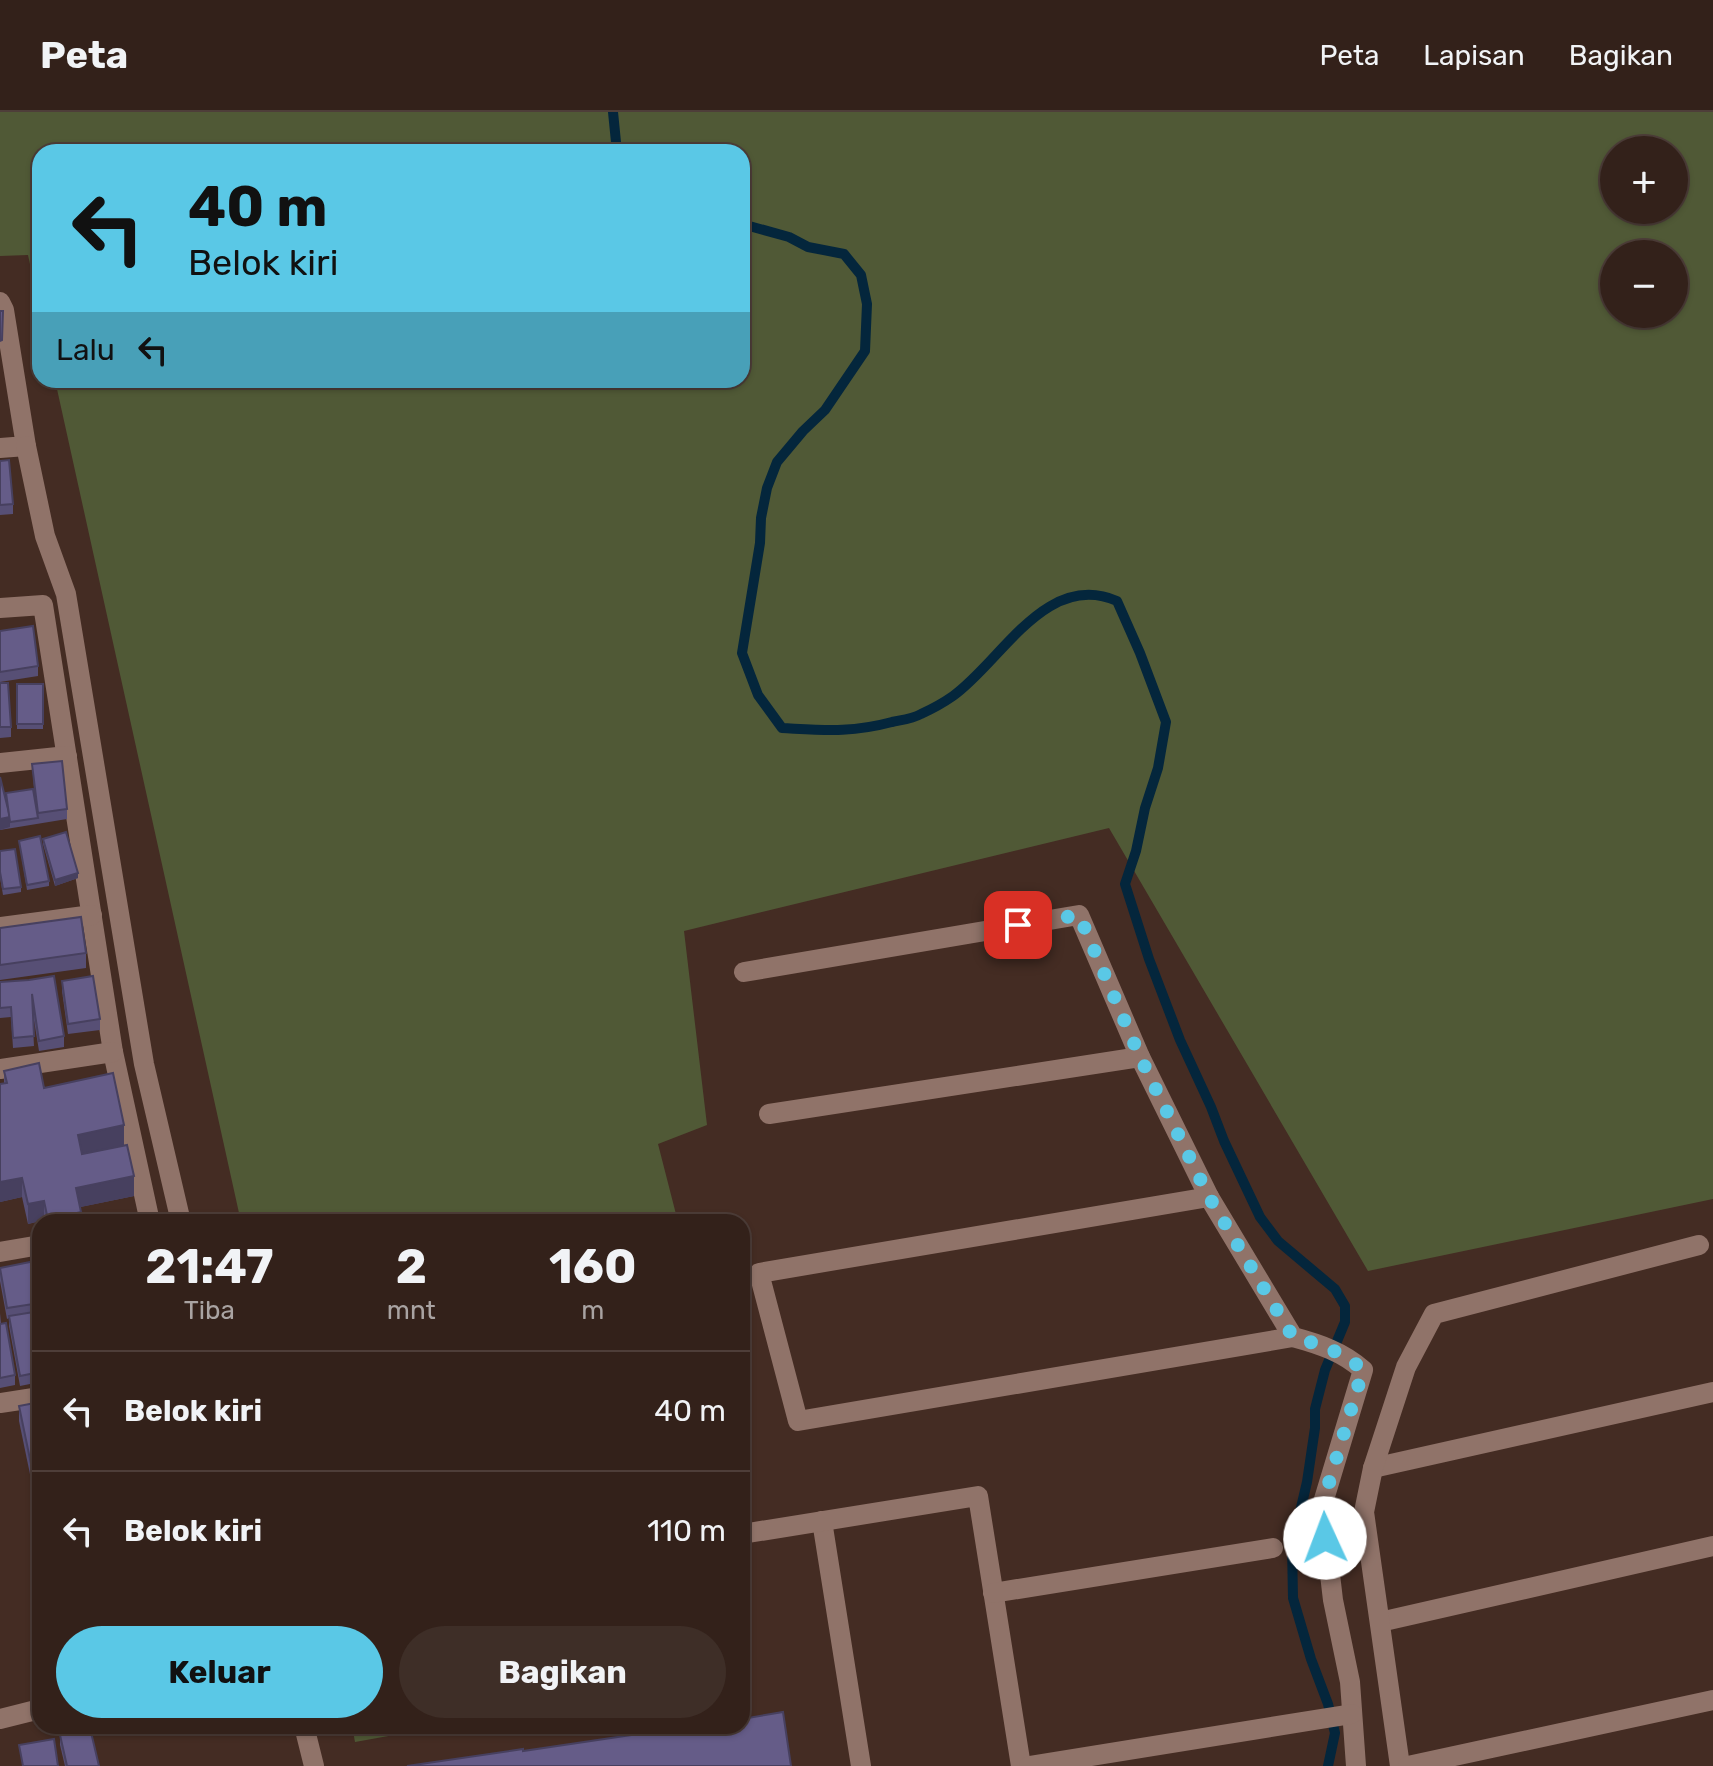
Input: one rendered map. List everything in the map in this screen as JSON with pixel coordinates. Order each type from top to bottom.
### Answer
[{"type":"street","points":[[0,302],[4,310],[26,446],[45,536],[68,604],[144,1064],[179,1214]]},
{"type":"street","points":[[0,448],[26,446]]},
{"type":"street","points":[[0,608],[68,604]]},
{"type":"street","points":[[43,605],[113,1052],[148,1214]]},
{"type":"street","points":[[0,763],[67,756]]},
{"type":"street","points":[[0,927],[92,915]]},
{"type":"street","points":[[744,972],[1079,915],[1140,1057],[1209,1197],[1293,1337]]},
{"type":"street","points":[[0,1069],[113,1052]]},
{"type":"street","points":[[769,1114],[1140,1057]]},
{"type":"street","points":[[1209,1197],[759,1273],[798,1421],[1293,1337],[1321,1345],[1351,1359],[1363,1370],[1322,1506],[1333,1600],[1350,1682],[1356,1766]]},
{"type":"street","points":[[1400,1766],[1364,1512],[1373,1468],[1406,1367],[1434,1314],[1699,1245]]},
{"type":"street","points":[[0,1252],[32,1246]]},
{"type":"street","points":[[1373,1468],[1713,1392]]},
{"type":"street","points":[[0,1403],[32,1398]]},
{"type":"street","points":[[750,1533],[978,1496],[1021,1766]]},
{"type":"street","points":[[822,1521],[861,1766]]},
{"type":"street","points":[[1380,1622],[1713,1546]]},
{"type":"street","points":[[993,1593],[1273,1548]]},
{"type":"street","points":[[1408,1766],[1713,1700]]},
{"type":"street","points":[[0,1719],[32,1711]]},
{"type":"street","points":[[1029,1766],[1352,1714]]},
{"type":"street","points":[[306,1734],[314,1766]]},
{"type":"green space","points":[[0,112],[1713,112],[1713,1199],[1368,1271],[1109,828],[684,931],[707,1125],[658,1144],[676,1214],[239,1214],[57,388],[750,388],[750,144],[32,144],[32,273],[28,255],[0,256]]},
{"type":"green space","points":[[354,1734],[400,1734],[355,1742]]},
{"type":"building","points":[[0,311],[3,311],[0,341]]},
{"type":"building","points":[[9,460],[13,504],[0,505],[0,461]]},
{"type":"building","points":[[33,626],[38,666],[0,672],[0,631]]},
{"type":"building","points":[[0,683],[8,683],[11,727],[0,727]]},
{"type":"building","points":[[17,684],[43,684],[43,724],[17,724]]},
{"type":"building","points":[[62,761],[67,809],[38,813],[32,764]]},
{"type":"building","points":[[0,777],[10,817],[0,819]]},
{"type":"building","points":[[33,789],[38,818],[10,822],[6,793]]},
{"type":"building","points":[[66,832],[78,873],[55,880],[43,839]]},
{"type":"building","points":[[40,836],[49,881],[27,885],[19,841]]},
{"type":"building","points":[[15,849],[21,887],[3,889],[0,851]]},
{"type":"building","points":[[81,917],[86,953],[0,965],[0,928]]},
{"type":"building","points":[[54,976],[64,1036],[39,1041],[32,994],[34,1036],[13,1038],[11,1007],[0,1008],[0,982]]},
{"type":"building","points":[[93,976],[100,1019],[68,1024],[62,981]]},
{"type":"building","points":[[39,1063],[44,1088],[113,1073],[124,1125],[78,1135],[82,1154],[127,1145],[134,1176],[76,1188],[81,1212],[73,1214],[47,1214],[44,1201],[28,1204],[22,1178],[0,1182],[0,1084],[7,1083],[4,1071]]},
{"type":"building","points":[[32,1262],[32,1304],[7,1308],[0,1268]]},
{"type":"building","points":[[32,1312],[32,1374],[20,1376],[9,1316]]},
{"type":"building","points":[[6,1323],[15,1375],[0,1378],[0,1324]]},
{"type":"building","points":[[32,1404],[31,1464],[19,1406]]},
{"type":"building","points":[[783,1712],[791,1766],[407,1766],[638,1734],[750,1734],[750,1718]]},
{"type":"building","points":[[91,1734],[99,1766],[67,1766],[60,1735]]},
{"type":"building","points":[[54,1739],[58,1766],[23,1766],[19,1745]]},
{"type":"waterway","points":[[613,112],[616,144]]},
{"type":"waterway","points":[[750,226],[789,237],[808,247],[844,254],[861,275],[867,304],[865,351],[825,410],[777,462],[767,488],[742,653],[758,695],[782,728],[850,729],[918,716],[953,696],[971,681],[1026,624],[1047,608],[1068,598],[1092,595],[1117,601],[1166,722],[1158,768],[1125,884],[1180,1040],[1260,1217],[1278,1241],[1335,1289],[1345,1306],[1345,1322],[1325,1370],[1315,1409],[1307,1482],[1292,1546],[1293,1598],[1335,1733],[1328,1766]]},
{"type":"route","points":[[1018,925],[1079,915],[1140,1057],[1209,1197],[1293,1337],[1321,1345],[1351,1359],[1363,1370],[1322,1506],[1325,1538]]}]
